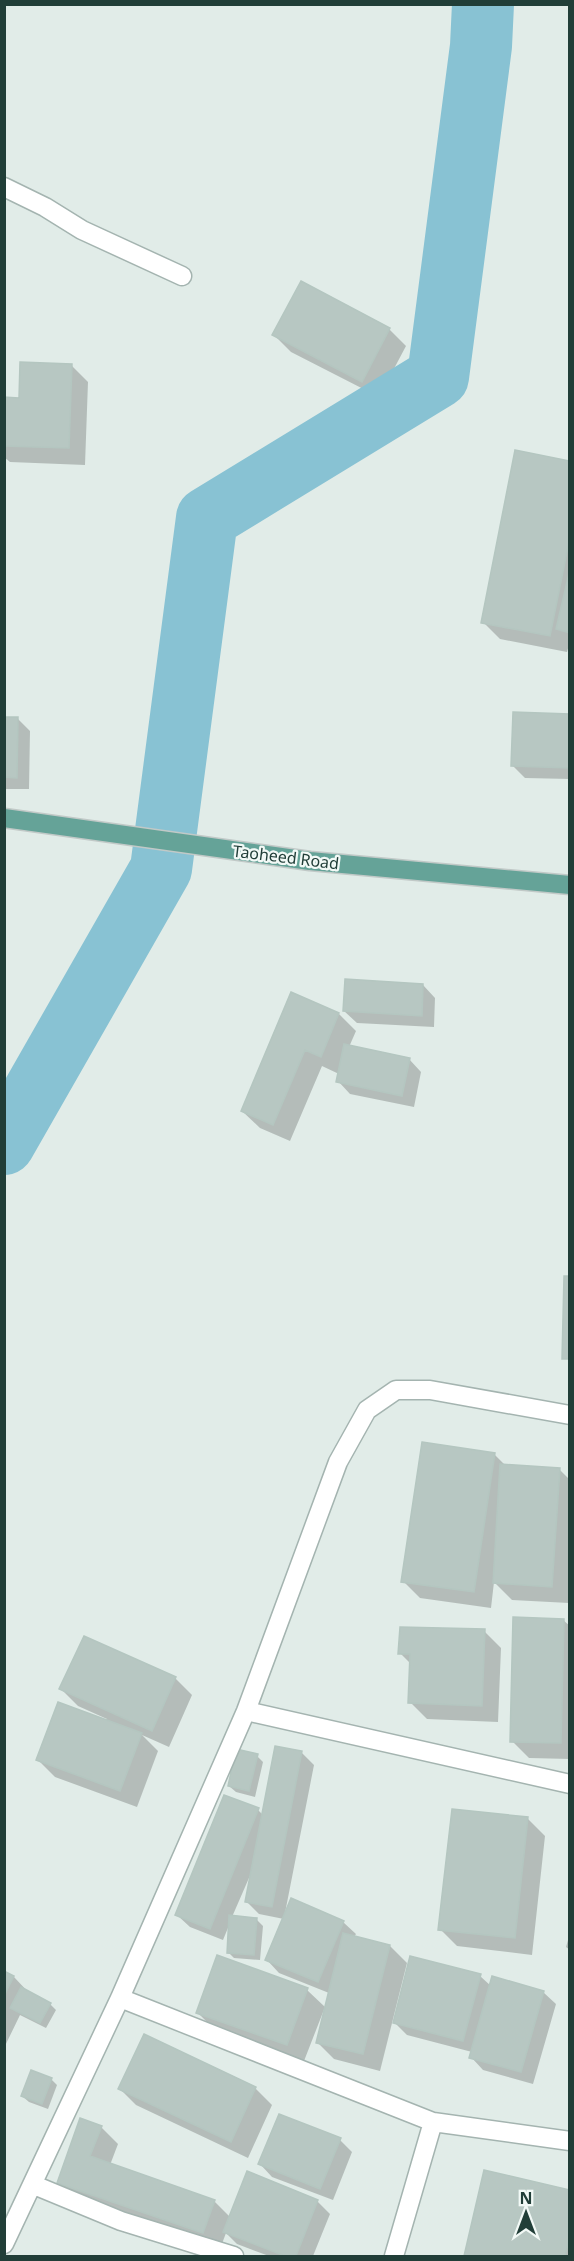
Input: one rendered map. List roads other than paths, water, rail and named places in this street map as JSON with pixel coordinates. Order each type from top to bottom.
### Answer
[{"type":"main road","name":"Taoheed Road","points":[[4,818],[310,861],[570,885]]},
{"type":"street","points":[[4,187],[45,207],[82,230],[182,276]]},
{"type":"street","points":[[4,2244],[34,2185],[120,1998],[246,1712],[338,1462],[367,1410],[396,1390],[430,1390],[570,1415]]},
{"type":"street","points":[[246,1712],[570,1784]]},
{"type":"street","points":[[120,1998],[433,2122],[570,2142]]},
{"type":"street","points":[[394,2256],[433,2122]]},
{"type":"street","points":[[34,2185],[121,2222],[234,2256]]},
{"type":"waterway","points":[[4,1144],[161,869],[207,518],[438,377],[481,46],[483,4]]}]
